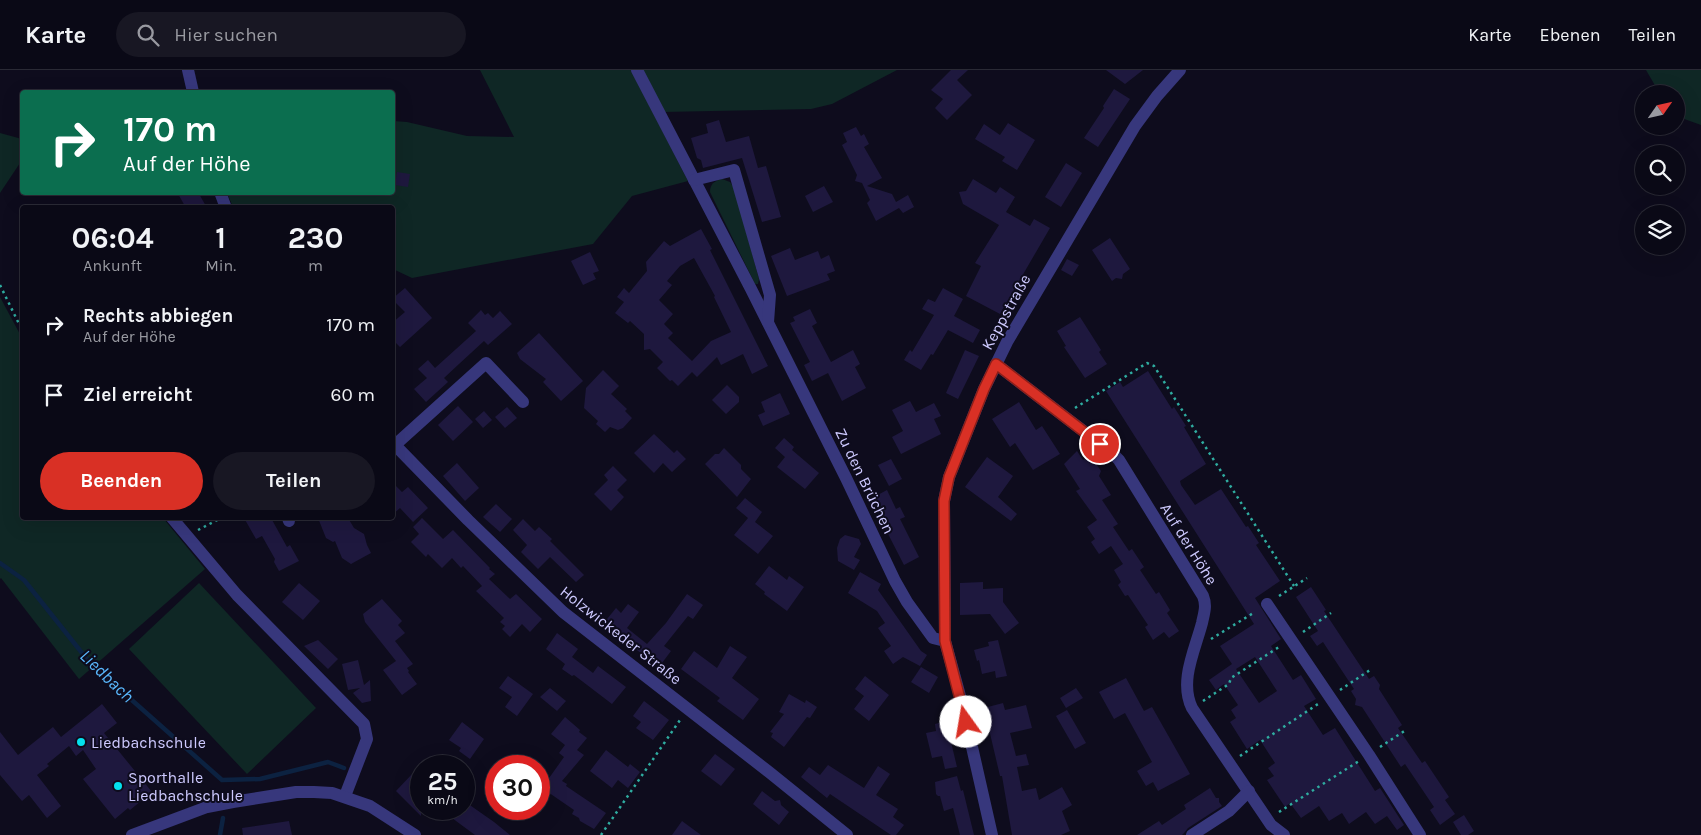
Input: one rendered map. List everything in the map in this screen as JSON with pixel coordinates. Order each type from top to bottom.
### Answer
[{"type":"street","points":[[188,70],[193,90]]},
{"type":"street","name":"Zu den Brüchen","points":[[637,70],[842,470],[895,581],[907,602],[934,638],[945,641]]},
{"type":"street","name":"Keppstraße","points":[[992,835],[962,703],[945,641],[944,501],[949,477],[984,389],[1007,342],[1135,126],[1157,96],[1180,70]]},
{"type":"street","points":[[694,180],[734,170],[770,295],[768,324]]},
{"type":"street","points":[[395,442],[486,363],[523,402]]},
{"type":"street","name":"Auf der Höhe","points":[[996,364],[1119,460],[1203,596],[1205,608],[1186,684],[1188,698],[1192,708],[1230,762],[1267,820],[1284,835]]},
{"type":"street","name":"Holzwickeder Straße","points":[[395,444],[462,514],[563,612],[847,835]]},
{"type":"street","points":[[174,520],[238,596],[364,724],[367,740],[345,796]]},
{"type":"street","points":[[1267,604],[1330,696],[1420,835]]},
{"type":"street","points":[[1192,835],[1229,811],[1249,791]]},
{"type":"street","points":[[132,835],[207,807],[296,792],[332,793],[345,796],[370,806],[415,835]]},
{"type":"path","points":[[0,284],[20,326]]},
{"type":"path","points":[[1064,416],[1147,363],[1154,366],[1294,586]]},
{"type":"path","points":[[188,536],[217,520]]},
{"type":"path","points":[[1197,640],[1206,643],[1306,578]]},
{"type":"path","points":[[1192,708],[1229,684],[1231,678],[1330,613]]},
{"type":"path","points":[[1230,762],[1370,670]]},
{"type":"path","points":[[600,835],[688,709]]},
{"type":"path","points":[[1267,820],[1406,730]]},
{"type":"green space","points":[[480,70],[631,70],[688,181],[632,196],[593,244],[412,278],[395,270],[395,205],[232,205],[228,195],[395,195],[395,121],[407,122],[467,136],[514,137]]},
{"type":"green space","points":[[641,70],[897,70],[832,104],[811,109],[662,112]]},
{"type":"green space","points":[[1646,70],[1701,70],[1701,125],[1685,119],[1685,85],[1655,85]]},
{"type":"green space","points":[[0,133],[20,138],[20,163],[0,193]]},
{"type":"green space","points":[[722,179],[730,182],[734,188],[759,279],[758,284],[755,284],[710,192],[713,183]]},
{"type":"green space","points":[[0,297],[20,334],[20,520],[165,520],[205,569],[79,679],[0,579]]},
{"type":"green space","points":[[199,583],[316,708],[247,774],[129,649]]},
{"type":"building","points":[[951,70],[968,70],[957,80],[972,95],[947,120],[935,108],[943,99],[931,90]]},
{"type":"building","points":[[1106,70],[1143,70],[1125,84]]},
{"type":"building","points":[[1114,89],[1130,99],[1098,147],[1084,138]]},
{"type":"building","points":[[719,120],[726,142],[749,136],[758,168],[766,166],[781,217],[762,222],[742,158],[703,168],[701,160],[697,158],[691,138],[708,133],[706,124]]},
{"type":"building","points":[[1008,123],[1035,140],[1017,170],[1002,161],[1005,157],[975,139],[984,124],[1000,135]]},
{"type":"building","points":[[856,127],[861,136],[864,134],[869,144],[864,147],[882,178],[867,186],[892,194],[896,202],[908,195],[914,207],[903,213],[899,208],[876,221],[867,203],[870,200],[862,183],[855,181],[857,175],[842,145],[847,142],[843,133]]},
{"type":"building","points":[[1066,163],[1082,173],[1061,207],[1045,197]]},
{"type":"building","points":[[397,172],[410,174],[408,187],[395,185]]},
{"type":"building","points":[[973,179],[996,193],[1000,187],[1015,197],[1006,212],[1030,226],[1034,219],[1050,228],[1000,314],[966,296],[981,266],[975,263],[999,225],[963,204],[959,192],[966,191]]},
{"type":"building","points":[[824,186],[833,202],[813,212],[805,196]]},
{"type":"building","points":[[179,195],[200,195],[205,205],[184,205]]},
{"type":"building","points":[[701,229],[768,366],[752,374],[743,354],[721,365],[717,357],[697,377],[692,372],[678,386],[657,368],[663,362],[650,349],[644,350],[644,334],[630,321],[628,323],[615,313],[624,302],[617,297],[624,288],[629,293],[647,271],[646,262],[664,241],[670,246]],"holes":[[[694,258],[715,296],[731,332],[711,341],[692,361],[668,338],[673,333],[664,324],[673,314],[659,300],[672,285],[667,281],[680,266]]]},
{"type":"building","points":[[1110,238],[1130,269],[1123,274],[1122,279],[1116,278],[1112,281],[1092,250]]},
{"type":"building","points":[[790,248],[795,260],[818,251],[821,259],[829,255],[835,271],[827,274],[830,280],[787,296],[771,256]]},
{"type":"building","points":[[590,252],[599,271],[593,273],[596,279],[583,285],[571,261]]},
{"type":"building","points":[[1067,259],[1079,265],[1072,276],[1061,270]]},
{"type":"building","points":[[405,288],[432,318],[400,347],[395,342],[395,320],[405,312],[395,302],[395,296]]},
{"type":"building","points":[[943,288],[963,299],[954,316],[980,330],[973,343],[948,330],[933,355],[931,354],[921,370],[904,360],[910,350],[912,352],[934,315],[922,309],[928,299],[935,302]]},
{"type":"building","points":[[810,309],[817,323],[812,326],[831,362],[853,350],[860,364],[855,367],[866,388],[842,401],[828,373],[812,381],[804,365],[810,362],[790,323],[795,321],[793,317]]},
{"type":"building","points":[[481,310],[485,315],[488,313],[493,318],[500,311],[512,324],[488,345],[484,341],[444,378],[448,382],[426,402],[414,389],[427,378],[418,369],[428,360],[435,368],[476,331],[468,323]]},
{"type":"building","points":[[1080,317],[1101,350],[1099,352],[1107,364],[1085,378],[1064,347],[1066,346],[1057,331]]},
{"type":"building","points":[[539,333],[583,381],[561,401],[543,382],[546,379],[520,359],[517,353]]},
{"type":"building","points":[[965,350],[979,356],[958,399],[946,393]]},
{"type":"building","points":[[603,370],[619,386],[611,394],[627,409],[625,411],[632,418],[623,428],[618,430],[610,427],[605,432],[596,424],[598,421],[584,408],[586,388]]},
{"type":"building","points":[[1148,371],[1172,409],[1174,407],[1186,426],[1184,427],[1206,464],[1180,481],[1181,485],[1195,505],[1221,489],[1259,543],[1256,545],[1280,581],[1255,598],[1281,639],[1271,646],[1293,680],[1301,675],[1316,699],[1304,706],[1323,735],[1335,728],[1375,791],[1380,788],[1404,825],[1397,830],[1387,816],[1375,824],[1366,812],[1349,824],[1342,813],[1329,821],[1319,806],[1301,818],[1290,803],[1285,807],[1267,780],[1274,776],[1268,768],[1275,763],[1260,740],[1247,749],[1230,722],[1236,718],[1231,710],[1238,705],[1224,684],[1216,690],[1209,680],[1232,664],[1220,646],[1254,624],[1106,391],[1120,382],[1123,387]],"holes":[[[1255,657],[1277,691],[1259,703],[1236,669]]]},
{"type":"building","points":[[727,385],[739,397],[739,402],[726,414],[712,400]]},
{"type":"building","points":[[780,393],[790,414],[763,426],[758,415],[765,412],[761,402]]},
{"type":"building","points":[[910,401],[916,412],[934,403],[941,416],[934,419],[941,434],[901,454],[892,437],[903,431],[892,410]]},
{"type":"building","points":[[1019,402],[1036,430],[1042,426],[1060,454],[1033,470],[1015,443],[1010,447],[992,419]]},
{"type":"building","points":[[458,406],[473,422],[453,441],[438,425]]},
{"type":"building","points":[[507,407],[517,418],[505,428],[495,417]]},
{"type":"building","points":[[484,411],[492,420],[483,428],[475,419]]},
{"type":"building","points":[[654,434],[674,453],[677,450],[686,459],[672,472],[663,463],[654,473],[634,453]]},
{"type":"building","points":[[784,438],[794,447],[792,450],[819,473],[805,489],[777,467],[785,457],[775,448]]},
{"type":"building","points":[[724,448],[741,465],[741,469],[751,479],[737,497],[705,464]]},
{"type":"building","points":[[1077,451],[1083,460],[1090,455],[1101,471],[1099,476],[1111,495],[1102,500],[1118,524],[1113,527],[1129,551],[1132,549],[1144,567],[1140,570],[1156,594],[1159,592],[1170,610],[1167,613],[1179,631],[1169,638],[1164,632],[1153,640],[1145,627],[1148,625],[1128,595],[1125,596],[1118,585],[1121,582],[1114,570],[1123,564],[1111,546],[1099,554],[1091,542],[1095,539],[1087,527],[1097,520],[1076,491],[1080,489],[1064,464]]},
{"type":"building","points":[[987,457],[1013,476],[998,497],[1017,514],[1011,521],[965,487]]},
{"type":"building","points":[[891,459],[902,479],[889,486],[878,465]]},
{"type":"building","points":[[457,463],[479,488],[465,501],[443,476]]},
{"type":"building","points":[[613,466],[627,480],[617,490],[624,497],[611,511],[594,494],[608,480],[604,475]]},
{"type":"building","points":[[395,485],[402,492],[408,487],[428,508],[413,522],[400,508],[395,512]]},
{"type":"building","points":[[887,490],[896,509],[900,507],[905,517],[900,519],[919,557],[904,565],[870,499]]},
{"type":"building","points":[[745,498],[762,512],[755,522],[773,536],[758,554],[734,535],[748,518],[736,508]]},
{"type":"building","points":[[496,504],[512,519],[500,532],[483,517]]},
{"type":"building","points":[[422,518],[443,539],[453,530],[495,574],[489,579],[510,599],[516,594],[542,619],[530,632],[522,624],[510,637],[502,629],[505,626],[500,622],[504,618],[476,591],[482,586],[463,566],[461,568],[452,558],[442,568],[428,554],[426,557],[411,542],[419,534],[413,527]]},
{"type":"building","points":[[523,519],[535,531],[539,527],[552,539],[550,541],[584,575],[576,582],[550,557],[538,569],[521,552],[527,545],[513,530]]},
{"type":"building","points":[[245,520],[272,520],[287,547],[290,545],[299,561],[279,571],[274,562],[275,559],[262,536],[256,539]]},
{"type":"building","points":[[319,520],[349,520],[354,528],[364,534],[371,553],[351,564],[342,558],[335,541],[333,542],[326,538]]},
{"type":"building","points":[[845,535],[859,539],[861,544],[854,557],[860,560],[854,570],[838,561],[837,548],[840,539]]},
{"type":"building","points":[[769,566],[787,580],[789,576],[804,587],[787,611],[764,594],[765,592],[755,584]]},
{"type":"building","points":[[860,572],[881,584],[878,590],[921,651],[927,655],[920,666],[903,657],[893,664],[884,651],[891,646],[878,628],[885,623],[877,611],[848,593]]},
{"type":"building","points":[[983,582],[983,589],[1003,588],[1003,602],[1019,623],[1005,634],[990,614],[960,615],[960,583]]},
{"type":"building","points":[[299,583],[320,601],[303,620],[282,602]]},
{"type":"building","points":[[1311,587],[1326,610],[1324,611],[1369,679],[1374,676],[1380,685],[1379,689],[1402,725],[1398,728],[1422,763],[1425,761],[1449,797],[1445,800],[1455,814],[1440,825],[1430,810],[1434,807],[1405,764],[1401,767],[1362,707],[1355,705],[1356,699],[1351,691],[1354,689],[1323,642],[1317,646],[1310,636],[1318,631],[1296,597]]},
{"type":"building","points":[[687,594],[703,605],[693,619],[688,616],[664,646],[671,651],[659,667],[603,624],[616,608],[621,613],[628,604],[639,612],[627,628],[647,644],[666,623]]},
{"type":"building","points":[[382,599],[402,621],[398,625],[405,633],[395,641],[413,664],[407,668],[417,684],[402,695],[383,670],[396,661],[365,622],[363,614]]},
{"type":"building","points":[[557,633],[578,649],[572,657],[593,673],[598,666],[626,687],[612,704],[574,675],[572,676],[562,669],[565,664],[546,649]]},
{"type":"building","points":[[318,640],[338,659],[328,669],[304,646]]},
{"type":"building","points":[[998,640],[1007,676],[996,678],[995,671],[982,674],[979,660],[977,661],[974,650],[989,646],[988,642]]},
{"type":"building","points":[[730,646],[747,657],[732,678],[759,699],[743,720],[717,701],[720,698],[681,669],[694,651],[717,668]]},
{"type":"building","points":[[358,660],[364,685],[370,680],[371,701],[362,703],[353,693],[360,688],[348,690],[342,664]]},
{"type":"building","points":[[921,667],[938,677],[929,693],[911,682]]},
{"type":"building","points":[[508,676],[533,694],[517,716],[505,707],[512,697],[499,688]]},
{"type":"building","points":[[865,676],[889,695],[869,721],[854,709],[864,696],[855,689]]},
{"type":"building","points":[[1126,678],[1144,711],[1152,707],[1190,774],[1158,791],[1153,782],[1146,786],[1137,771],[1152,762],[1125,713],[1114,719],[1099,692]]},
{"type":"building","points":[[550,688],[566,701],[557,711],[540,697]]},
{"type":"building","points":[[1076,688],[1083,698],[1066,708],[1060,698]]},
{"type":"building","points":[[789,694],[805,703],[806,700],[817,707],[810,718],[807,717],[784,747],[771,737],[773,733],[770,732],[784,714],[779,712]]},
{"type":"building","points":[[644,701],[669,720],[653,740],[636,728],[641,722],[633,716]]},
{"type":"building","points":[[1003,703],[1005,710],[1026,705],[1032,728],[1010,733],[1016,756],[1026,754],[1029,765],[1017,767],[1022,791],[1036,788],[1039,800],[1062,787],[1072,805],[1062,811],[1070,831],[1061,835],[1012,835],[1002,776],[1000,776],[984,708]]},
{"type":"building","points":[[102,704],[117,723],[104,733],[152,792],[130,810],[128,808],[115,819],[83,779],[96,769],[83,750],[76,756],[69,746],[37,775],[61,806],[47,818],[29,795],[22,801],[0,775],[0,732],[18,755],[53,727],[61,737]]},
{"type":"building","points":[[1067,710],[1086,743],[1075,749],[1056,716]]},
{"type":"building","points":[[565,717],[587,738],[577,750],[584,755],[562,781],[567,784],[566,786],[606,813],[594,829],[580,821],[579,818],[572,814],[574,810],[550,794],[550,777],[564,757],[559,753],[565,745],[551,734]]},
{"type":"building","points":[[946,721],[957,767],[945,769],[942,756],[932,758],[926,733],[936,731],[935,724]]},
{"type":"building","points":[[462,722],[484,739],[473,755],[464,755],[459,751],[461,748],[449,740]]},
{"type":"building","points":[[606,750],[628,767],[630,764],[640,772],[628,788],[618,780],[612,788],[590,771]]},
{"type":"building","points":[[715,754],[735,769],[721,786],[701,771]]},
{"type":"building","points":[[828,765],[864,788],[878,766],[890,774],[876,795],[898,809],[893,817],[904,825],[896,835],[891,835],[830,794],[827,798],[801,777],[809,767],[820,775]]},
{"type":"building","points":[[410,776],[410,805],[396,791]]},
{"type":"building","points":[[957,776],[961,791],[963,790],[974,835],[960,835],[953,808],[944,811],[940,796],[936,794],[935,782]]},
{"type":"building","points":[[1210,788],[1216,798],[1219,798],[1222,806],[1188,828],[1182,835],[1137,835],[1159,821],[1162,825],[1186,809],[1184,805]]},
{"type":"building","points":[[762,791],[775,801],[780,800],[781,805],[789,812],[779,825],[753,804]]},
{"type":"building","points":[[475,809],[485,816],[485,820],[491,820],[510,835],[475,835],[455,820],[475,820]]},
{"type":"building","points":[[1464,815],[1474,831],[1468,835],[1461,835],[1453,822]]},
{"type":"building","points":[[289,821],[292,835],[243,835],[242,828]]},
{"type":"building","points":[[682,821],[701,835],[672,835]]},
{"type":"waterway","name":"Liedbach","points":[[0,563],[24,580],[90,663],[222,780],[260,779],[328,762],[344,768]]},
{"type":"waterway","name":"Liedbach","points":[[220,835],[223,818]]},
{"type":"place","name":"Liedbachschule","points":[[81,742]]},
{"type":"place","name":"Sporthalle Liedbachschule","points":[[118,786]]},
{"type":"route","points":[[966,722],[945,641],[944,501],[949,477],[996,364],[1100,444]]}]
